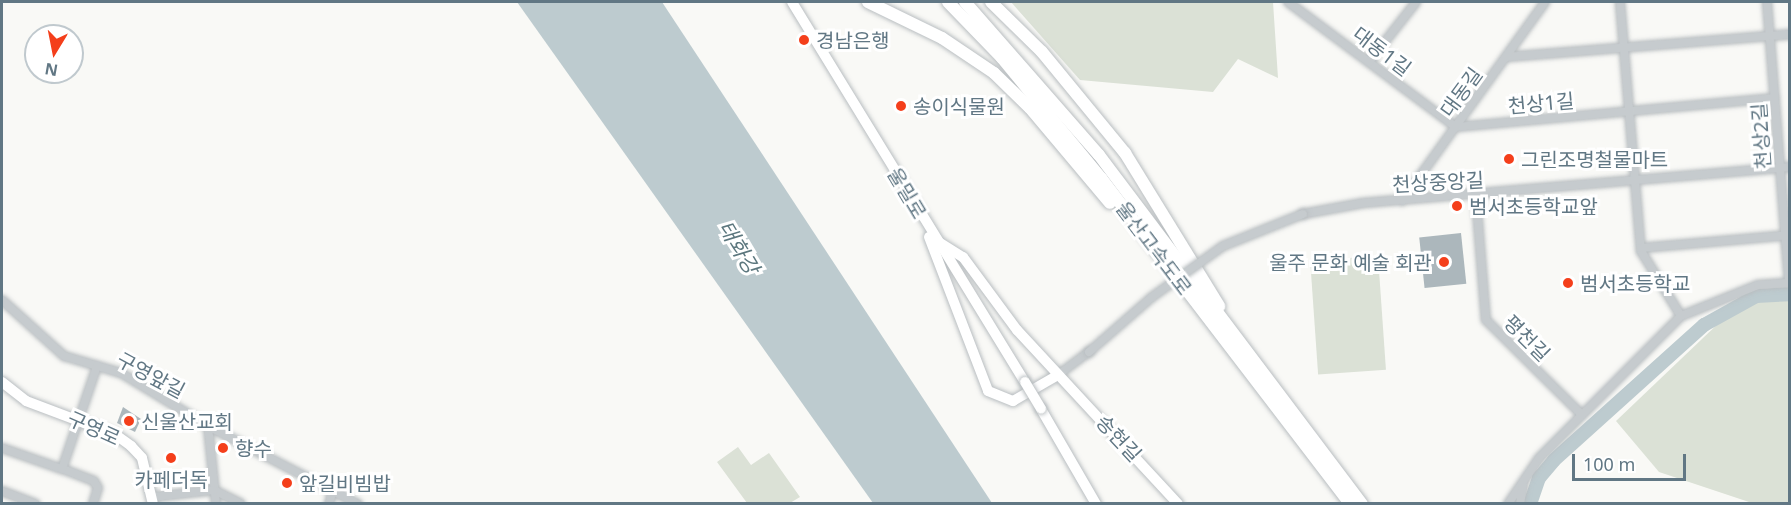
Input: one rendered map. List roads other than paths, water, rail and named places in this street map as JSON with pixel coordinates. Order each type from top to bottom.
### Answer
[{"type":"highway","points":[[868,2],[942,39],[994,73],[1030,108],[1114,208],[1130,217]]},
{"type":"highway","name":"울산고속도로","points":[[948,2],[1029,88],[1350,504]]},
{"type":"highway","name":"울산고속도로","points":[[965,2],[1079,130],[1362,504]]},
{"type":"highway","points":[[991,2],[1042,52],[1125,153],[1215,296],[1225,322]]},
{"type":"main road","name":"울밀로","points":[[792,2],[1025,382],[1096,504]]},
{"type":"main road","points":[[919,212],[988,391],[1013,401],[1058,375]]},
{"type":"main road","name":"송현길","points":[[937,241],[963,257],[1017,330],[1178,504]]},
{"type":"main road","name":"구영로","points":[[2,382],[26,401],[79,420],[131,446],[142,458],[153,500]]},
{"type":"street","name":"대동1길","points":[[1288,2],[1456,127]]},
{"type":"street","points":[[1369,62],[1416,2]]},
{"type":"street","name":"대동길","points":[[1402,201],[1508,57],[1545,2]]},
{"type":"street","points":[[1620,2],[1633,180],[1641,248],[1681,316]]},
{"type":"street","name":"천상2길","points":[[1767,2],[1775,98],[1785,167],[1789,283]]},
{"type":"street","points":[[1508,57],[1790,34]]},
{"type":"street","name":"천상1길","points":[[1456,127],[1775,98]]},
{"type":"street","name":"천상중앙길","points":[[1058,375],[1089,352],[1152,297],[1223,246],[1304,214],[1402,201],[1476,197],[1785,167]]},
{"type":"street","name":"평천길","points":[[1476,197],[1486,320],[1582,415]]},
{"type":"street","points":[[1641,248],[1788,235]]},
{"type":"street","points":[[1508,504],[1524,479],[1582,415],[1681,316],[1758,285],[1789,283]]},
{"type":"street","name":"구영앞길","points":[[2,300],[64,356],[121,373],[208,426],[358,504]]},
{"type":"street","points":[[62,469],[97,366]]},
{"type":"street","points":[[208,426],[216,504]]},
{"type":"street","points":[[2,448],[94,481],[98,488],[93,504]]},
{"type":"street","points":[[1521,501],[1524,479]]},
{"type":"street","points":[[153,500],[214,490],[242,504]]},
{"type":"street","points":[[329,504],[333,490]]},
{"type":"street","points":[[2,491],[36,504]]},
{"type":"water","name":"태화강","points":[[517,2],[662,2],[992,503],[873,503]]},
{"type":"waterway","points":[[1530,504],[1539,478],[1554,460],[1704,325],[1756,296],[1790,294]]},
{"type":"place","name":"경남은행","points":[[804,40]]},
{"type":"place","name":"송이식물원","points":[[901,106]]},
{"type":"place","name":"그린조명철물마트","points":[[1509,159]]},
{"type":"place","name":"범서초등학교앞","points":[[1457,206]]},
{"type":"place","name":"울주 문화 예술 회관","points":[[1444,262]]},
{"type":"place","name":"범서초등학교","points":[[1568,283]]},
{"type":"place","name":"신울산교회","points":[[129,421]]},
{"type":"place","name":"향수","points":[[223,448]]},
{"type":"place","name":"카페더독","points":[[171,458]]},
{"type":"place","name":"앞길비빔밥","points":[[287,483]]}]
